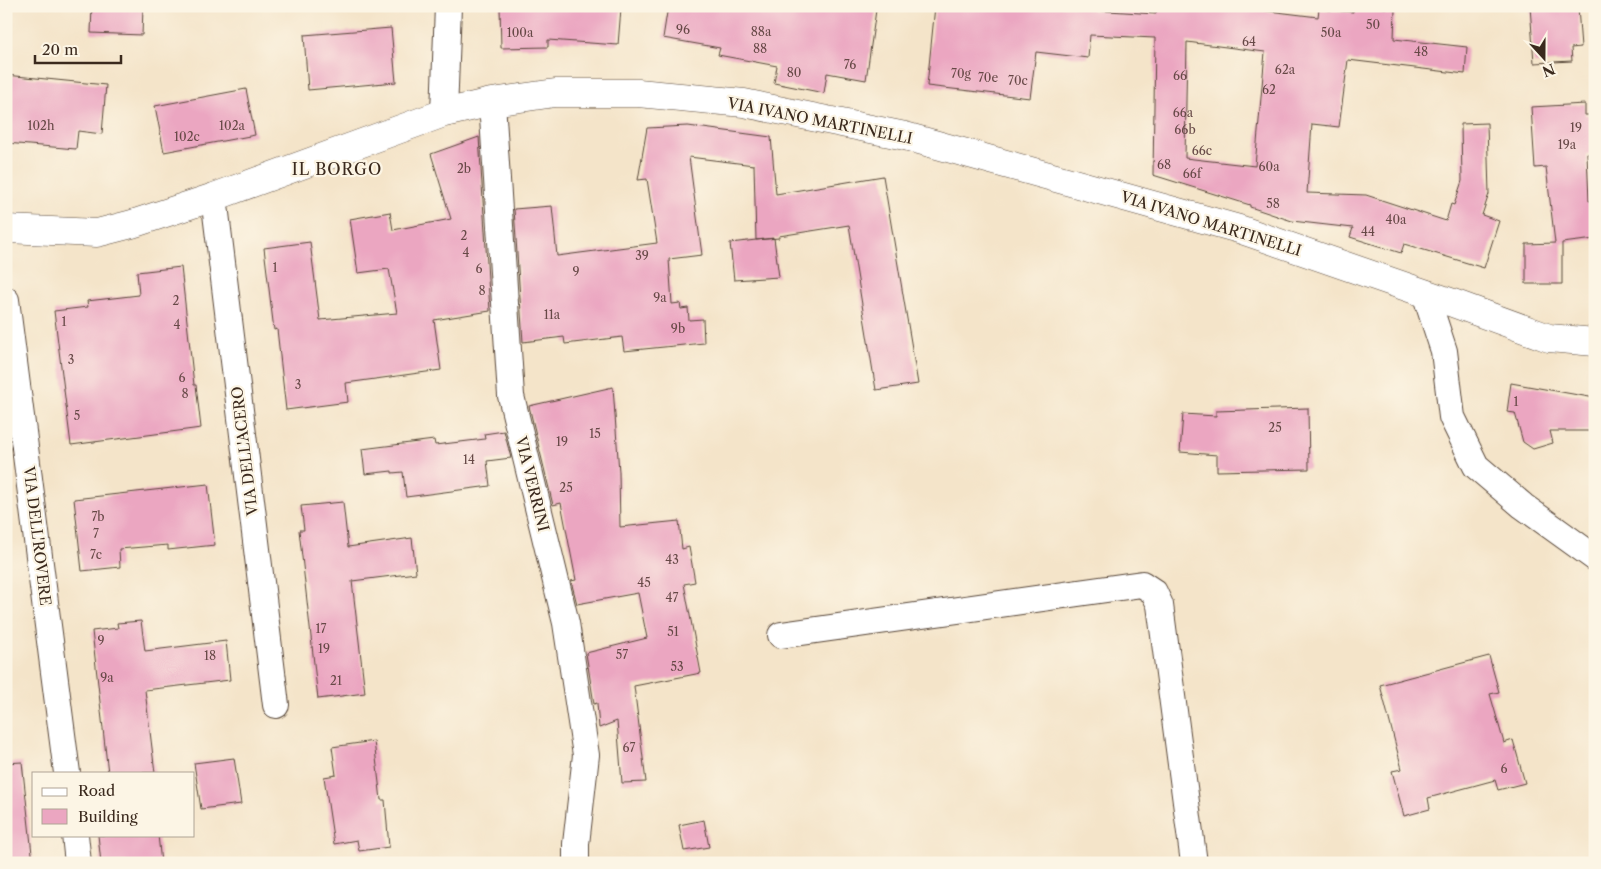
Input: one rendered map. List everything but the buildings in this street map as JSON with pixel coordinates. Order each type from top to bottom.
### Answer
[{"type":"street","points":[[444,113],[448,6]]},
{"type":"street","name":"VIA IVANO MARTINELLI","points":[[6,229],[96,233],[132,224],[214,197],[444,113],[492,102],[556,93],[638,93],[744,103],[905,136],[1239,229],[1549,338],[1595,342]]},
{"type":"street","name":"VIA VERRINI","points":[[492,102],[510,396],[566,623],[586,755],[576,844],[576,863]]},
{"type":"street","name":"VIA DELL'ACERO","points":[[214,197],[276,705]]},
{"type":"street","points":[[1425,293],[1444,351],[1452,416],[1476,466],[1523,506],[1595,558]]},
{"type":"street","name":"VIA DELL'ROVERE","points":[[6,300],[67,772]]},
{"type":"street","points":[[782,635],[1142,584],[1154,592],[1160,605],[1194,863]]},
{"type":"street","points":[[75,836],[78,863]]},
{"type":"district","name":"IL BORGO","points":[[337,169]]}]
